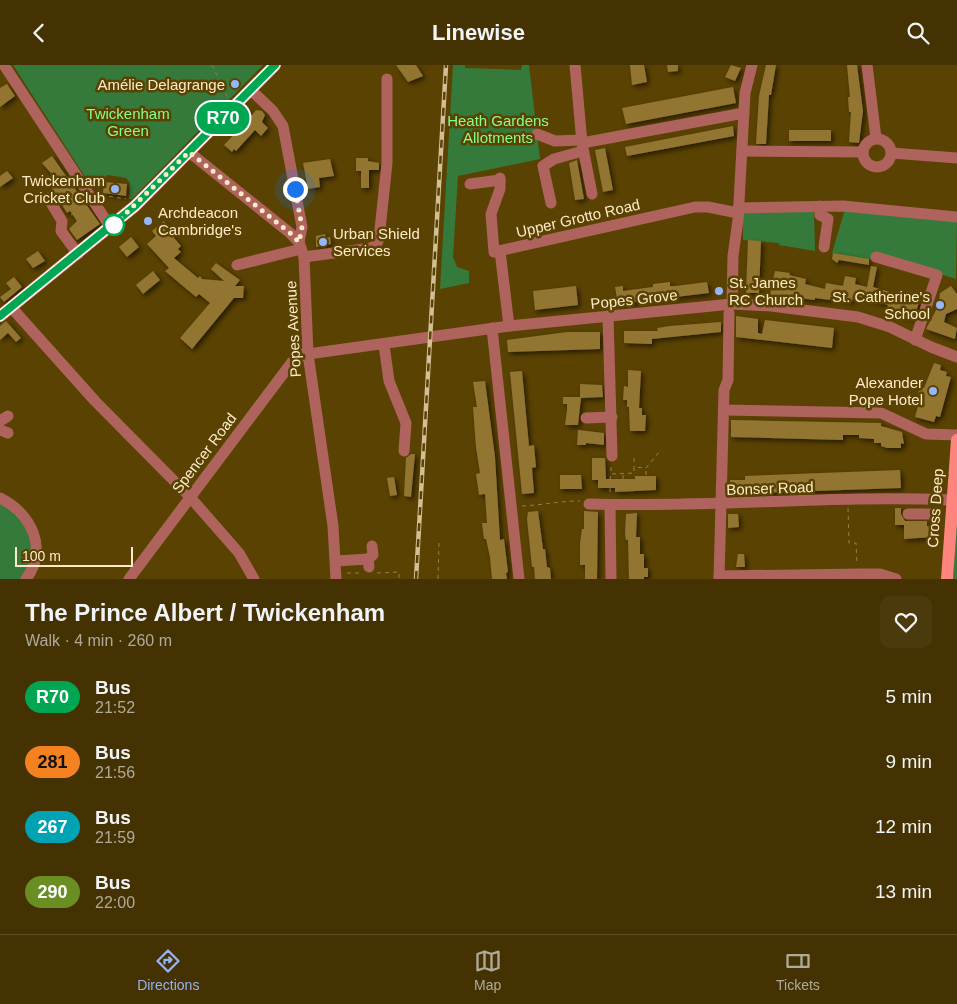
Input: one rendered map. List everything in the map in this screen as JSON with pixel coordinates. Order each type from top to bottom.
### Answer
[{"type":"main road","points":[[0,316],[111,228],[189,152],[204,142],[275,65]]},
{"type":"main road","name":"Cross Deep","points":[[947,579],[957,440]]},
{"type":"street","points":[[4,65],[111,228]]},
{"type":"street","points":[[575,65],[582,145],[592,194]]},
{"type":"street","points":[[752,65],[745,93],[738,210],[733,257],[728,380],[724,390],[718,578],[858,574],[880,575],[896,579]]},
{"type":"street","points":[[868,65],[876,138]]},
{"type":"street","points":[[238,265],[301,249],[371,248],[376,245],[379,239],[387,163],[388,79]]},
{"type":"street","name":"Popes Avenue","points":[[251,90],[273,111],[283,126],[302,227],[301,249],[308,352],[328,487],[336,561],[336,579]]},
{"type":"street","points":[[551,203],[543,166],[582,145],[744,113]]},
{"type":"street","points":[[537,134],[555,141],[582,145]]},
{"type":"street","points":[[876,138],[886,141],[892,153],[890,160],[879,168],[868,163],[863,153],[868,142],[876,138]]},
{"type":"street","points":[[742,151],[863,153]]},
{"type":"street","points":[[189,152],[290,233],[301,249]]},
{"type":"street","points":[[892,153],[957,158]]},
{"type":"street","points":[[470,184],[500,179],[498,208],[491,214],[494,252],[500,251]]},
{"type":"street","points":[[48,198],[62,221],[61,231],[78,254]]},
{"type":"street","name":"Upper Grotto Road","points":[[510,326],[500,251],[695,207],[738,210],[820,207],[884,209],[957,217]]},
{"type":"street","points":[[820,207],[820,215],[828,219],[824,247]]},
{"type":"street","points":[[876,257],[936,275],[915,340]]},
{"type":"street","name":"Popes Grove","points":[[308,352],[384,345],[492,328],[608,316],[771,306],[858,317],[890,327],[915,340],[957,357]]},
{"type":"street","points":[[11,307],[95,401],[190,497],[239,553],[254,579]]},
{"type":"street","points":[[608,316],[612,460]]},
{"type":"street","points":[[492,328],[519,579]]},
{"type":"street","points":[[384,345],[389,381],[406,423],[404,451]]},
{"type":"street","name":"Spencer Road","points":[[129,579],[292,362],[308,352]]},
{"type":"street","points":[[724,410],[881,413],[926,434],[957,435]]},
{"type":"street","points":[[586,418],[612,417]]},
{"type":"street","points":[[0,498],[16,506],[36,534],[35,567],[26,579]]},
{"type":"street","name":"Bonser Road","points":[[589,504],[721,505],[907,498],[952,500]]},
{"type":"street","points":[[908,513],[935,518],[937,500]]},
{"type":"street","points":[[610,505],[611,579]]},
{"type":"street","points":[[336,561],[369,563],[373,555],[372,546]]},
{"type":"path","points":[[212,65],[234,108]]},
{"type":"path","points":[[63,188],[66,193],[77,185]]},
{"type":"path","points":[[97,195],[129,199]]},
{"type":"path","points":[[62,221],[89,203]]},
{"type":"path","points":[[646,475],[646,468],[660,451]]},
{"type":"path","points":[[611,474],[634,473],[634,458]]},
{"type":"path","points":[[610,480],[612,460]]},
{"type":"path","points":[[634,467],[646,468]]},
{"type":"path","points":[[606,469],[611,469]]},
{"type":"path","points":[[623,473],[623,479]]},
{"type":"path","points":[[847,500],[849,543],[856,543],[858,574]]},
{"type":"path","points":[[511,506],[547,505],[556,501],[584,501],[589,504]]},
{"type":"path","points":[[438,579],[439,543]]},
{"type":"green space","name":"Twickenham Green","points":[[13,65],[263,65],[132,199],[129,199],[130,183],[126,178],[108,175],[91,186]]},
{"type":"green space","name":"Heath Gardens Allotments","points":[[453,65],[465,65],[465,68],[521,70],[522,65],[529,65],[540,159],[458,176],[453,257],[457,267],[469,271],[469,283],[440,289]]},
{"type":"green space","points":[[814,209],[815,251],[779,245],[779,243],[743,240],[743,212]]},
{"type":"green space","points":[[845,209],[957,219],[956,279],[875,254],[872,260],[832,253]]},
{"type":"green space","points":[[0,501],[22,518],[31,534],[33,552],[31,562],[21,579],[0,579]]},
{"type":"green space","points":[[957,518],[957,579],[953,579]]},
{"type":"building","points":[[396,65],[416,65],[423,76],[408,82]]},
{"type":"building","points":[[630,65],[644,65],[647,82],[632,85]]},
{"type":"building","points":[[667,65],[678,65],[678,71],[668,72]]},
{"type":"building","points":[[731,65],[741,68],[735,81],[725,77]]},
{"type":"building","points":[[766,65],[776,65],[771,95],[769,95],[766,144],[756,144],[759,96]]},
{"type":"building","points":[[847,65],[857,65],[863,111],[859,143],[849,142],[851,112],[849,112],[848,97],[850,97]]},
{"type":"building","points":[[7,84],[15,96],[0,107],[0,88]]},
{"type":"building","points":[[733,87],[736,103],[626,124],[622,108]]},
{"type":"building","points":[[246,109],[252,115],[256,110],[262,111],[265,115],[262,122],[268,128],[261,136],[255,130],[236,151],[234,149],[232,152],[224,145],[245,123],[238,117]]},
{"type":"building","points":[[733,126],[734,136],[627,156],[625,147]]},
{"type":"building","points":[[789,130],[831,130],[831,141],[789,141]]},
{"type":"building","points":[[605,148],[613,190],[603,192],[595,150]]},
{"type":"building","points":[[52,156],[100,224],[77,240],[69,229],[77,221],[70,211],[67,213],[49,184],[56,179],[42,163]]},
{"type":"building","points":[[356,158],[368,158],[368,161],[379,163],[379,170],[369,170],[369,188],[361,188],[361,171],[356,171]]},
{"type":"building","points":[[330,159],[334,176],[319,178],[320,187],[308,189],[303,163]]},
{"type":"building","points":[[577,160],[584,199],[575,200],[569,163]]},
{"type":"building","points":[[7,171],[13,178],[0,187],[0,176]]},
{"type":"building","name":"Twickenham Cricket Club","points":[[104,182],[127,184],[126,196],[103,193]]},
{"type":"building","name":"Archdeacon Cambridge's","points":[[164,221],[172,232],[170,233],[181,246],[178,249],[181,252],[174,258],[198,278],[200,276],[202,279],[224,281],[211,269],[216,263],[240,280],[235,286],[244,286],[243,298],[234,298],[192,349],[180,338],[210,303],[199,294],[196,297],[165,271],[169,268],[147,244],[156,236],[152,231]]},
{"type":"building","name":"Urban Shield Services","points":[[325,234],[326,238],[330,237],[331,244],[316,247],[316,236]]},
{"type":"building","points":[[131,237],[139,247],[127,257],[119,247]]},
{"type":"building","points":[[748,240],[761,241],[759,293],[746,293]]},
{"type":"building","points":[[38,251],[45,261],[33,268],[26,259]]},
{"type":"building","points":[[833,253],[869,259],[869,265],[839,260],[837,263],[832,259]]},
{"type":"building","points":[[871,266],[877,267],[873,287],[890,292],[889,297],[919,302],[914,319],[886,311],[888,305],[853,295],[852,302],[830,297],[830,300],[815,298],[815,300],[770,295],[775,271],[790,273],[789,275],[806,279],[805,284],[825,289],[826,283],[843,286],[845,276],[856,278],[855,284],[867,287]]},
{"type":"building","points":[[153,271],[160,280],[143,294],[136,285]]},
{"type":"building","points":[[14,277],[22,287],[4,302],[0,297],[11,289],[6,283]]},
{"type":"building","points":[[670,282],[670,286],[676,286],[707,282],[709,293],[618,304],[615,287],[623,286],[623,291],[653,287],[653,284]]},
{"type":"building","points":[[576,286],[578,305],[535,310],[533,291]]},
{"type":"building","points":[[951,286],[957,294],[957,309],[946,314],[944,322],[957,328],[955,339],[926,329],[936,310],[944,308],[939,301],[940,293]]},
{"type":"building","points":[[736,316],[758,319],[758,333],[762,334],[765,320],[834,328],[832,348],[736,337]]},
{"type":"building","points":[[6,321],[21,338],[16,342],[8,333],[0,340],[0,326]]},
{"type":"building","points":[[721,322],[721,332],[652,339],[652,344],[624,343],[624,331],[658,331],[657,328],[670,326]]},
{"type":"building","points":[[567,332],[600,332],[600,349],[508,352],[507,340]]},
{"type":"building","name":"Alexander Pope Hotel","points":[[934,363],[941,365],[940,370],[947,372],[946,376],[951,377],[940,417],[936,416],[934,422],[915,417],[920,399],[917,398],[920,387],[924,388]]},
{"type":"building","points":[[628,370],[641,371],[639,408],[642,408],[642,415],[646,415],[645,431],[630,431],[629,407],[627,407],[627,400],[623,400],[624,386],[628,387]]},
{"type":"building","points":[[522,371],[529,446],[534,445],[536,467],[532,468],[534,493],[522,494],[510,372]]},
{"type":"building","points":[[485,381],[495,457],[500,540],[504,539],[508,572],[506,573],[507,579],[492,579],[490,557],[486,539],[484,539],[482,523],[487,523],[485,494],[479,495],[476,474],[480,473],[473,407],[477,407],[473,382]]},
{"type":"building","points":[[580,384],[602,385],[603,397],[581,398],[578,425],[565,425],[567,404],[563,404],[563,397],[580,397]]},
{"type":"building","points":[[731,420],[881,423],[881,426],[902,432],[904,444],[901,443],[901,448],[887,448],[881,446],[881,443],[874,443],[874,439],[859,438],[859,435],[843,435],[843,440],[731,437]]},
{"type":"building","points":[[578,430],[604,433],[604,445],[586,443],[586,445],[577,445]]},
{"type":"building","points":[[411,454],[415,454],[411,497],[404,496],[406,458]]},
{"type":"building","points":[[592,458],[605,458],[606,479],[635,479],[635,476],[656,476],[656,490],[615,492],[615,488],[598,488],[598,480],[592,480]]},
{"type":"building","points":[[900,470],[901,488],[730,494],[730,480],[745,480],[745,476]]},
{"type":"building","points":[[560,475],[581,475],[582,489],[560,489]]},
{"type":"building","points":[[394,477],[397,495],[390,496],[387,478]]},
{"type":"building","points":[[895,508],[901,508],[901,514],[905,521],[927,521],[927,526],[934,526],[934,537],[904,539],[904,525],[895,525]]},
{"type":"building","points":[[538,511],[543,549],[545,549],[547,567],[550,568],[551,579],[535,579],[534,567],[532,567],[527,519],[528,512]]},
{"type":"building","points":[[584,511],[598,512],[597,579],[585,579],[585,565],[580,565],[580,543],[582,529],[584,529]]},
{"type":"building","points":[[637,513],[636,537],[640,537],[640,554],[644,554],[644,568],[648,568],[648,577],[644,577],[644,579],[629,579],[628,540],[626,540],[625,534],[626,514]]},
{"type":"building","points":[[728,514],[738,514],[739,527],[728,528]]},
{"type":"building","points":[[738,554],[744,554],[745,567],[736,567]]},
{"type":"railway","points":[[416,579],[446,65]]},
{"type":"bus line","name":"R70","points":[[0,316],[111,228],[202,140],[275,65]]},
{"type":"place","name":"Amélie Delagrange","points":[[235,84]]},
{"type":"place","name":"Twickenham Cricket Club","points":[[115,189]]},
{"type":"place","name":"Archdeacon Cambridge's","points":[[148,221]]},
{"type":"place","name":"Urban Shield Services","points":[[323,242]]},
{"type":"place","name":"St. James RC Church","points":[[719,291]]},
{"type":"place","name":"St. Catherine's School","points":[[940,305]]},
{"type":"place","name":"Alexander Pope Hotel","points":[[933,391]]},
{"type":"route","points":[[114,225],[111,228],[189,152],[299,242],[302,227],[295,189]]}]
